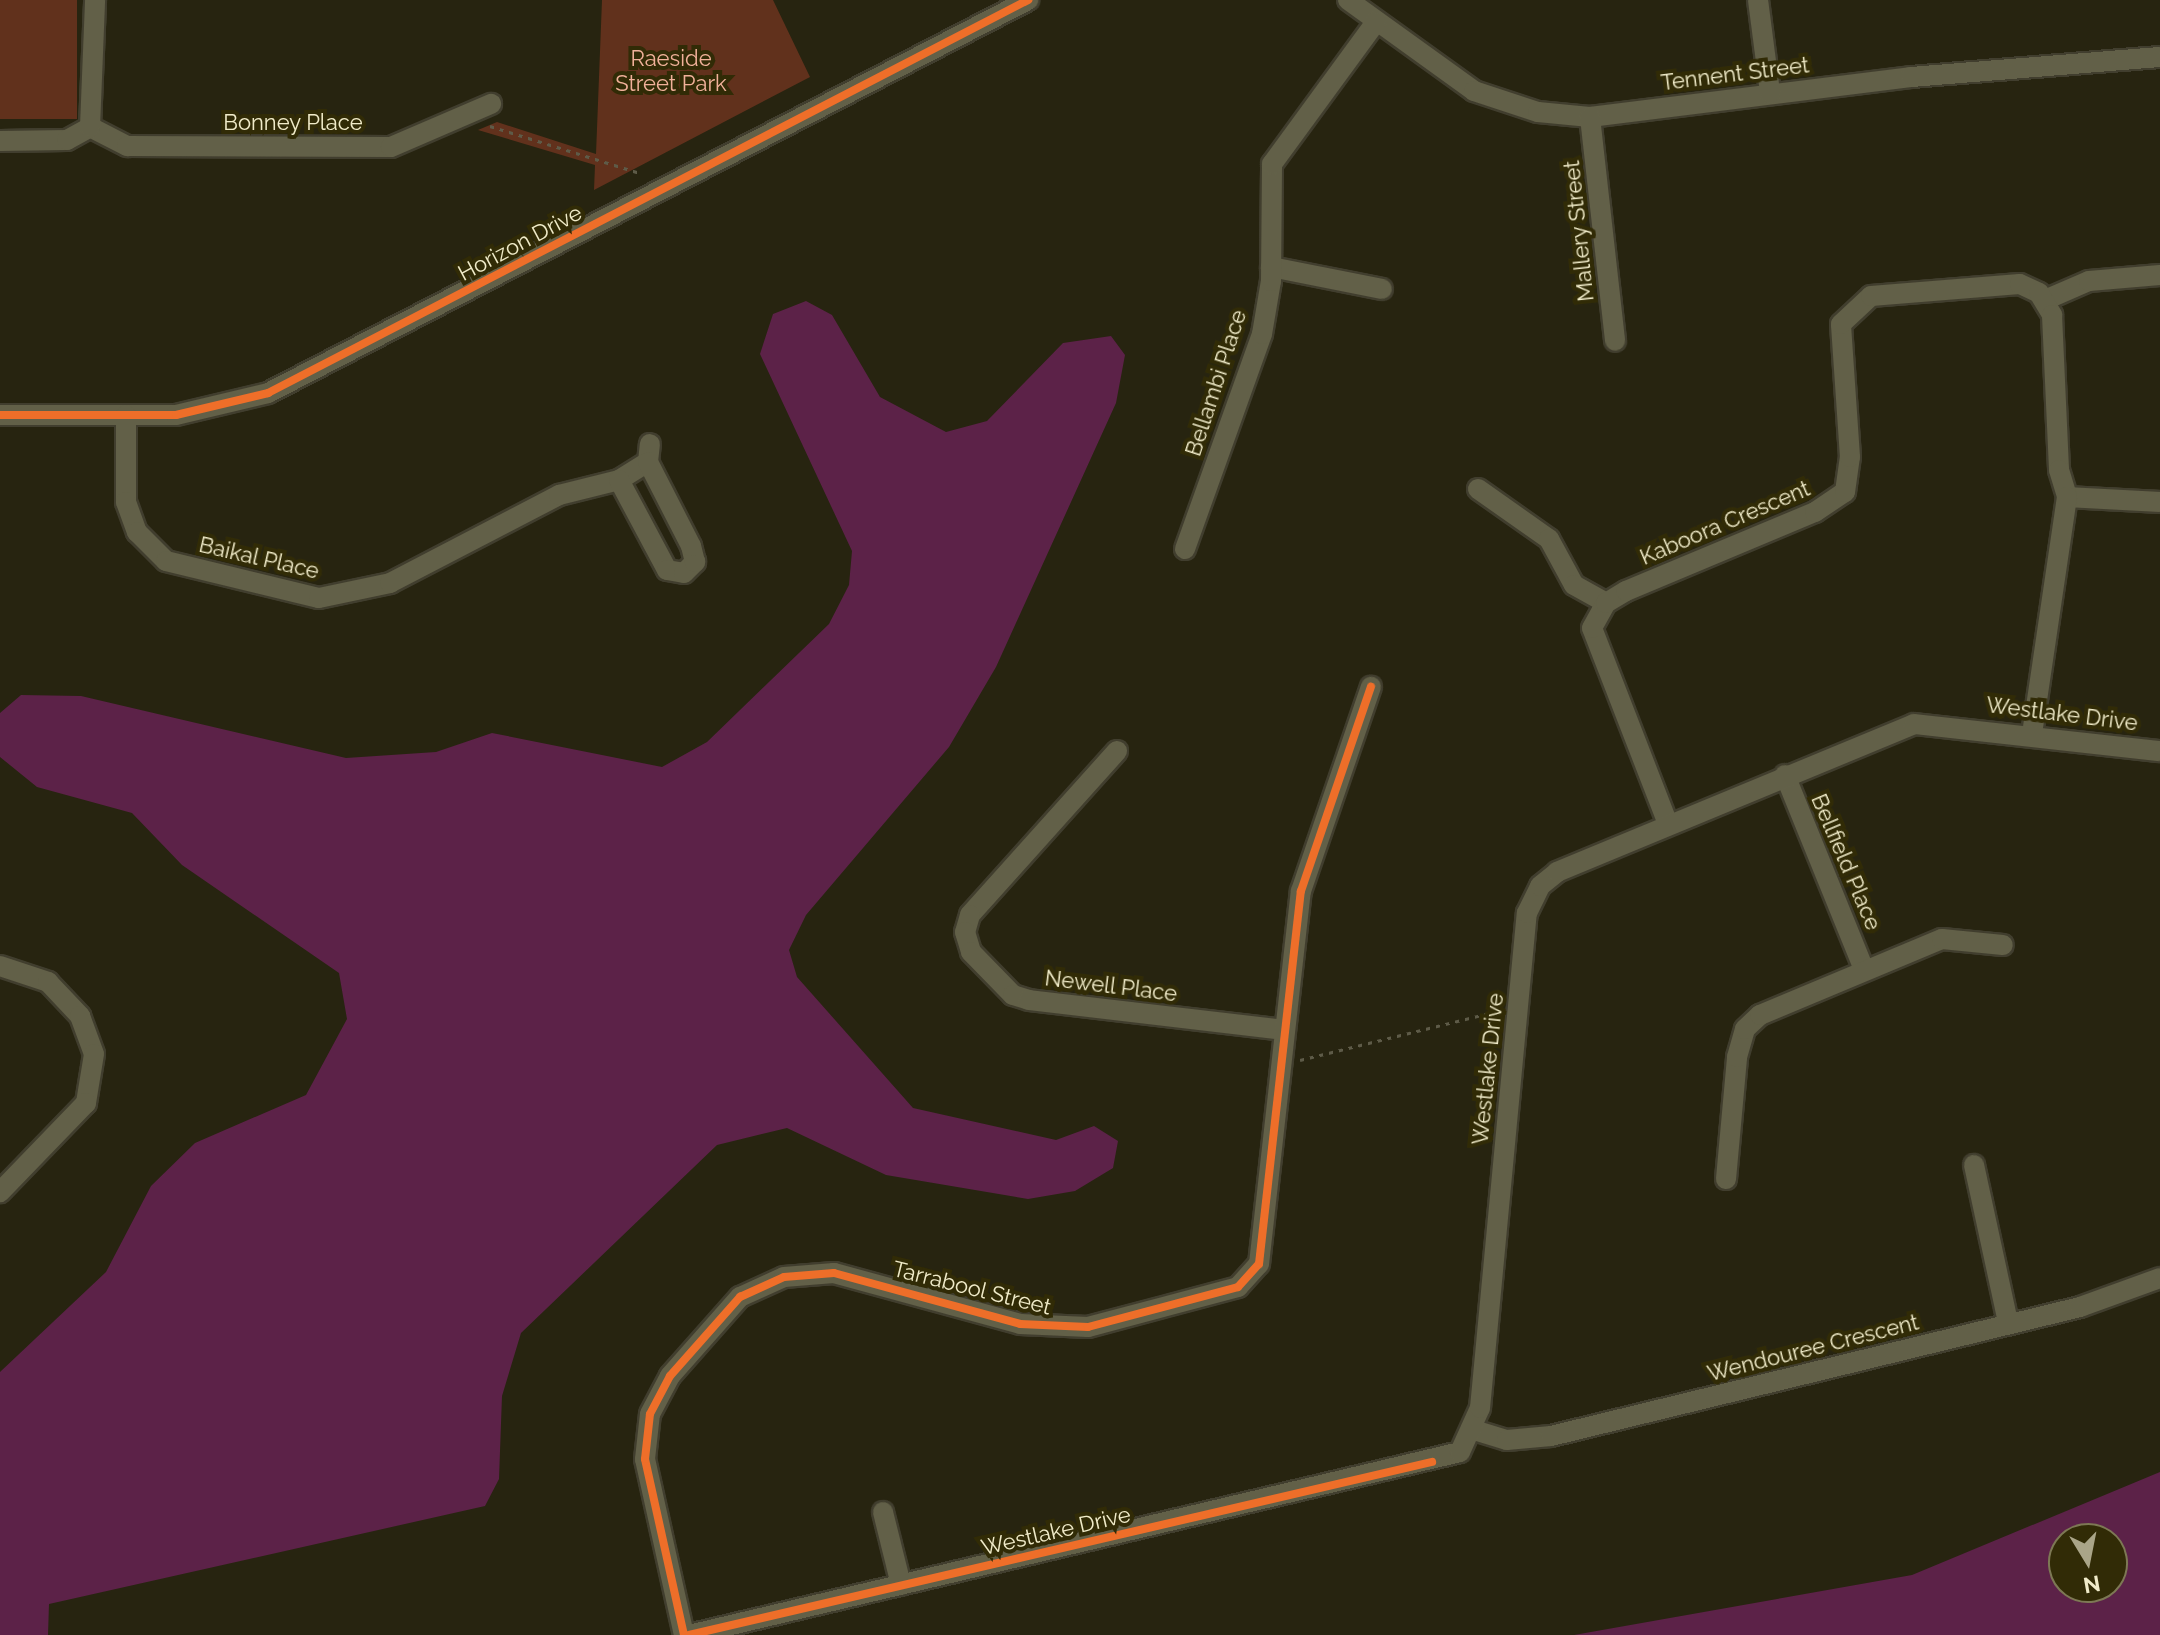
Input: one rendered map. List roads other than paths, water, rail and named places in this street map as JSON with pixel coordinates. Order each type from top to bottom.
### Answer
[{"type":"street","points":[[0,141],[67,140],[90,127],[95,0]]},
{"type":"street","name":"Horizon Drive","points":[[0,415],[202,413],[268,393],[1028,0]]},
{"type":"street","name":"Tennent Street","points":[[1348,0],[1474,91],[1538,112],[1590,117],[1770,93],[2160,57]]},
{"type":"street","points":[[1758,0],[1770,93]]},
{"type":"street","name":"Bellambi Place","points":[[1185,549],[1262,334],[1271,267],[1272,164],[1376,22]]},
{"type":"street","name":"Bonney Place","points":[[90,127],[127,146],[391,147],[488,106]]},
{"type":"street","name":"Mallery Street","points":[[1590,117],[1615,341]]},
{"type":"street","points":[[1271,267],[1382,289]]},
{"type":"street","points":[[2032,735],[2067,497],[2045,300],[2089,281],[2160,275]]},
{"type":"street","name":"Kaboora Crescent","points":[[1606,603],[1824,508],[1845,492],[1850,457],[1841,324],[1861,300],[2020,284],[2045,300]]},
{"type":"street","name":"Baikal Place","points":[[126,415],[126,502],[137,532],[166,561],[319,598],[390,583],[559,495],[619,480],[649,453],[691,546],[695,562],[684,573],[667,570],[619,480]]},
{"type":"street","points":[[1478,489],[1549,539],[1574,585],[1606,603],[1592,628],[1668,824]]},
{"type":"street","points":[[2067,497],[2160,502]]},
{"type":"street","name":"Tarrabool Street","points":[[687,1635],[652,1506],[647,1431],[656,1396],[726,1310],[758,1286],[834,1273],[1060,1328],[1106,1324],[1238,1287],[1259,1264],[1301,891],[1371,687]]},
{"type":"street","name":"Westlake Drive","points":[[687,1635],[1432,1462],[1460,1452],[1474,1430],[1527,913],[1557,872],[1914,724],[2160,751]]},
{"type":"street","name":"Newell Place","points":[[1117,751],[970,915],[965,932],[971,952],[1013,995],[1029,1000],[1283,1030]]},
{"type":"street","name":"Bellfield Place","points":[[1785,775],[1863,967]]},
{"type":"street","name":"Bellfield Place","points":[[1726,1179],[1745,1029],[1760,1015],[1863,967],[1942,939],[2003,945]]},
{"type":"street","points":[[0,966],[48,982],[80,1016],[94,1054],[86,1103],[0,1192]]},
{"type":"street","points":[[1974,1165],[2008,1322]]},
{"type":"street","name":"Wendouree Crescent","points":[[1474,1430],[1527,1440],[2080,1307],[2160,1278]]},
{"type":"street","points":[[883,1512],[901,1585]]},
{"type":"park label","name":"Raeside Street Park","points":[[671,70]]}]
